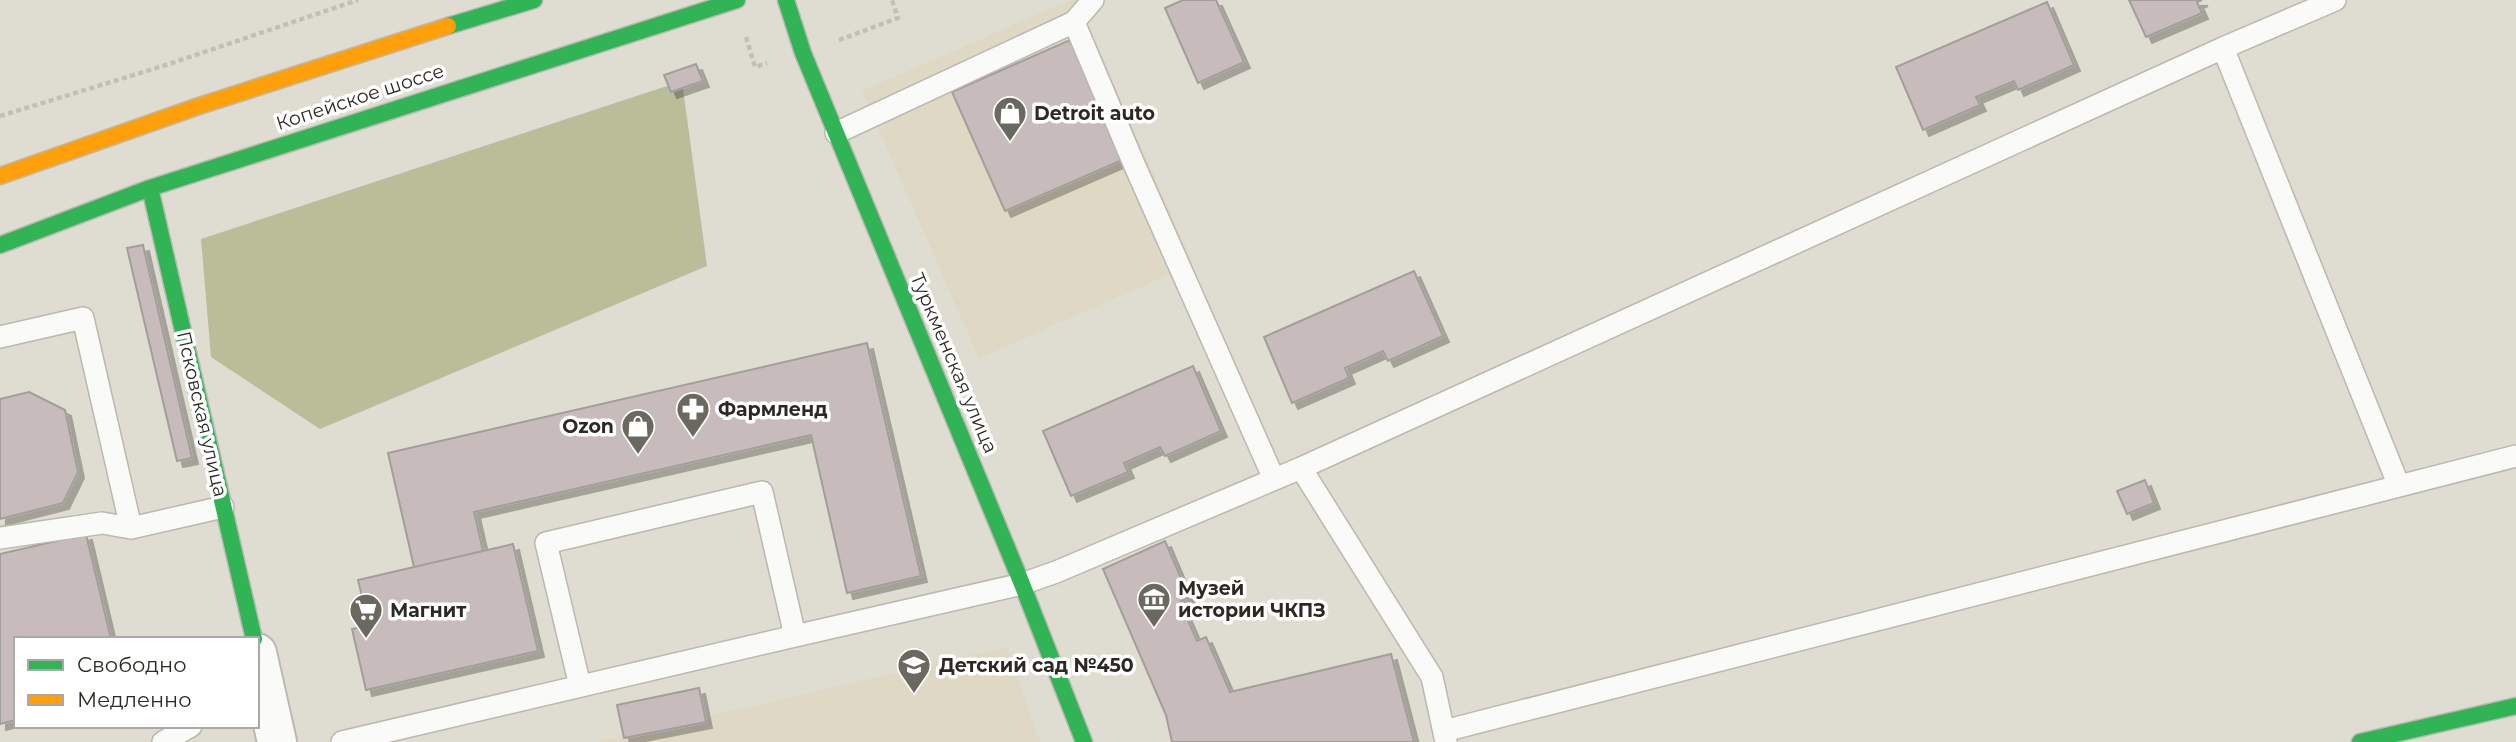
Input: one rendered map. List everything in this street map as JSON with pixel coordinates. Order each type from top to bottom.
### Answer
[{"type":"street","points":[[0,176],[127,130],[399,40],[534,0]]},
{"type":"street","name":"Копейское шоссе","points":[[0,245],[150,188],[737,0]]},
{"type":"street","name":"Туркменская улица","points":[[786,0],[803,53],[1023,584],[1084,742]]},
{"type":"street","name":"Псковская улица","points":[[150,188],[254,637]]},
{"type":"street","points":[[260,676],[277,742]]},
{"type":"street","points":[[2360,742],[2516,706]]},
{"type":"lane","points":[[836,133],[1074,22],[1093,0]]},
{"type":"lane","points":[[342,742],[1023,584],[1301,467],[2223,47],[2335,0]]},
{"type":"lane","points":[[1074,22],[1274,479]]},
{"type":"lane","points":[[2223,47],[2399,486]]},
{"type":"lane","points":[[0,337],[83,318],[131,528]]},
{"type":"lane","points":[[1301,467],[1432,677],[1445,737],[2516,456]]},
{"type":"lane","points":[[580,686],[546,544],[762,492],[795,636]]},
{"type":"lane","points":[[0,538],[102,523],[131,528],[223,507]]},
{"type":"lane","points":[[163,742],[188,728]]},
{"type":"path","points":[[0,117],[163,66],[358,0]]},
{"type":"path","points":[[892,0],[898,18]]},
{"type":"shaded area","points":[[1071,0],[1077,0],[1193,264],[979,358],[862,91]]},
{"type":"shaded area","name":"Детский сад №450","points":[[1007,647],[1040,742],[599,742]]},
{"type":"green space","points":[[682,81],[707,266],[320,429],[211,357],[201,239]]},
{"type":"building","points":[[1183,0],[1216,0],[1244,62],[1198,83],[1165,8]]},
{"type":"building","points":[[2129,0],[2202,0],[2197,2],[2202,13],[2146,37]]},
{"type":"building","points":[[2047,2],[2074,65],[2018,90],[2014,81],[1976,97],[1980,105],[1923,130],[1896,67]]},
{"type":"building","points":[[1070,40],[1122,160],[1005,211],[952,92]]},
{"type":"building","points":[[696,64],[703,81],[671,92],[664,75]]},
{"type":"building","points":[[143,245],[192,458],[177,461],[127,248]]},
{"type":"building","points":[[1414,271],[1443,336],[1388,361],[1383,351],[1345,368],[1349,378],[1292,403],[1264,337]]},
{"type":"building","points":[[867,343],[921,576],[847,593],[811,435],[474,512],[483,551],[414,567],[388,453]]},
{"type":"building","points":[[1193,366],[1221,431],[1165,456],[1160,447],[1124,463],[1128,472],[1071,496],[1043,431]]},
{"type":"building","points":[[29,392],[65,410],[78,472],[63,503],[0,519],[0,399]]},
{"type":"building","points":[[2145,480],[2154,503],[2127,514],[2117,491]]},
{"type":"building","points":[[86,534],[111,637],[14,637],[14,720],[0,724],[0,554]]},
{"type":"building","points":[[1165,541],[1189,597],[1180,602],[1197,641],[1206,637],[1230,692],[1391,654],[1414,742],[1172,742],[1166,715],[1103,569]]},
{"type":"building","points":[[513,544],[538,651],[366,690],[352,629],[369,625],[358,580]]},
{"type":"building","points":[[699,688],[706,722],[624,738],[617,705]]},
{"type":"traffic: fast","points":[[448,26],[534,0]]},
{"type":"traffic: fast","points":[[0,245],[150,188],[737,0]]},
{"type":"traffic: fast","points":[[786,0],[803,53],[1022,584],[1084,742]]},
{"type":"traffic: fast","points":[[150,188],[254,637]]},
{"type":"traffic: fast","points":[[2360,742],[2516,706]]},
{"type":"traffic: slow","points":[[0,176],[199,106],[448,26]]},
{"type":"place","name":"Detroit auto","points":[[1010,143]]},
{"type":"place","name":"Фармленд","points":[[693,439]]},
{"type":"place","name":"Ozon","points":[[638,456]]},
{"type":"place","name":"Музей истории ЧКПЗ","points":[[1154,629]]},
{"type":"place","name":"Магнит","points":[[366,640]]},
{"type":"place","name":"Детский сад №450","points":[[914,695]]}]
